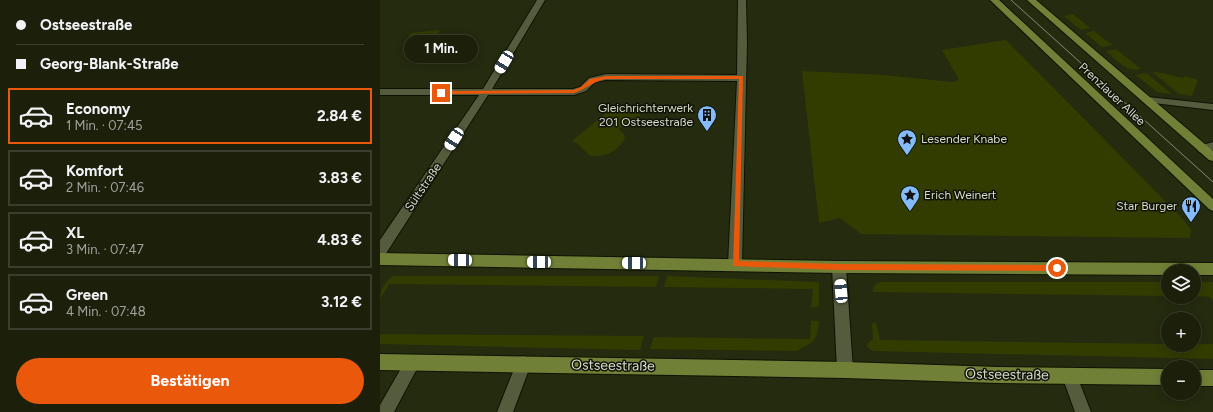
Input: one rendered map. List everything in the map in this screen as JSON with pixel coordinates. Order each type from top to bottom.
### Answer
[{"type":"main road","name":"Prenzlauer Allee","points":[[994,0],[1213,206]]},
{"type":"main road","name":"Prenzlauer Allee","points":[[1031,0],[1148,100],[1208,147],[1213,157]]},
{"type":"main road","points":[[380,259],[839,267],[1213,269]]},
{"type":"main road","name":"Ostseestraße","points":[[380,362],[845,370],[1161,378]]},
{"type":"main road","points":[[1201,378],[1213,378]]},
{"type":"street","name":"Sültstraße","points":[[380,251],[485,93],[541,0]]},
{"type":"street","points":[[735,264],[743,42],[742,0]]},
{"type":"street","points":[[380,92],[574,92],[583,88],[592,80],[606,77],[741,78]]},
{"type":"street","points":[[1148,100],[1213,107]]},
{"type":"street","points":[[839,267],[845,370]]},
{"type":"street","points":[[385,412],[412,363]]},
{"type":"street","points":[[505,412],[523,364]]},
{"type":"street","points":[[1070,376],[1083,412]]},
{"type":"green space","points":[[1073,14],[1090,28],[1081,30],[1064,16]]},
{"type":"green space","points":[[440,30],[435,37],[408,38],[411,33]]},
{"type":"green space","points":[[1094,31],[1112,45],[1102,47],[1085,33]]},
{"type":"green space","points":[[1006,40],[1180,216],[1191,229],[1190,238],[861,234],[840,218],[819,223],[802,71],[884,75],[952,82],[957,81],[958,78],[942,50]]},
{"type":"green space","points":[[1116,49],[1141,69],[1131,69],[1122,65],[1106,51]]},
{"type":"green space","points":[[1152,72],[1164,73],[1183,78],[1185,76],[1198,80],[1192,96],[1179,94]]},
{"type":"green space","points":[[1146,73],[1172,94],[1157,92],[1136,75]]},
{"type":"green space","points":[[609,108],[623,108],[637,111],[640,114],[640,117],[619,128],[624,134],[625,138],[619,147],[605,155],[589,155],[578,144],[572,141],[606,113]]},
{"type":"green space","points":[[394,276],[659,276],[656,287],[389,284],[380,299],[384,286],[388,280]]},
{"type":"green space","points":[[667,276],[817,282],[819,283],[819,305],[817,307],[811,307],[813,289],[664,287]]},
{"type":"green space","points":[[880,282],[1161,282],[1161,296],[872,292],[874,286]]},
{"type":"green space","points":[[1201,282],[1213,282],[1213,301],[1210,297],[1201,296]]},
{"type":"green space","points":[[811,321],[819,321],[816,337],[811,343],[796,351],[650,349],[654,337],[810,339]]},
{"type":"green space","points":[[876,322],[880,340],[1161,344],[1161,352],[1201,352],[1201,344],[1213,344],[1213,359],[873,351],[867,347],[867,344],[873,339],[872,324]]},
{"type":"green space","points":[[380,334],[644,336],[640,350],[380,344]]},
{"type":"tram line","points":[[1011,0],[1213,182]]},
{"type":"place","name":"Gleichrichterwerk 201 Ostseestraße","points":[[707,132]]},
{"type":"place","name":"Lesender Knabe","points":[[907,156]]},
{"type":"place","name":"Erich Weinert","points":[[910,212]]},
{"type":"place","name":"Star Burger","points":[[1191,223]]},
{"type":"route","points":[[441,93],[574,92],[583,88],[592,80],[606,77],[741,78],[737,242],[735,264],[839,267],[1057,268]]}]
